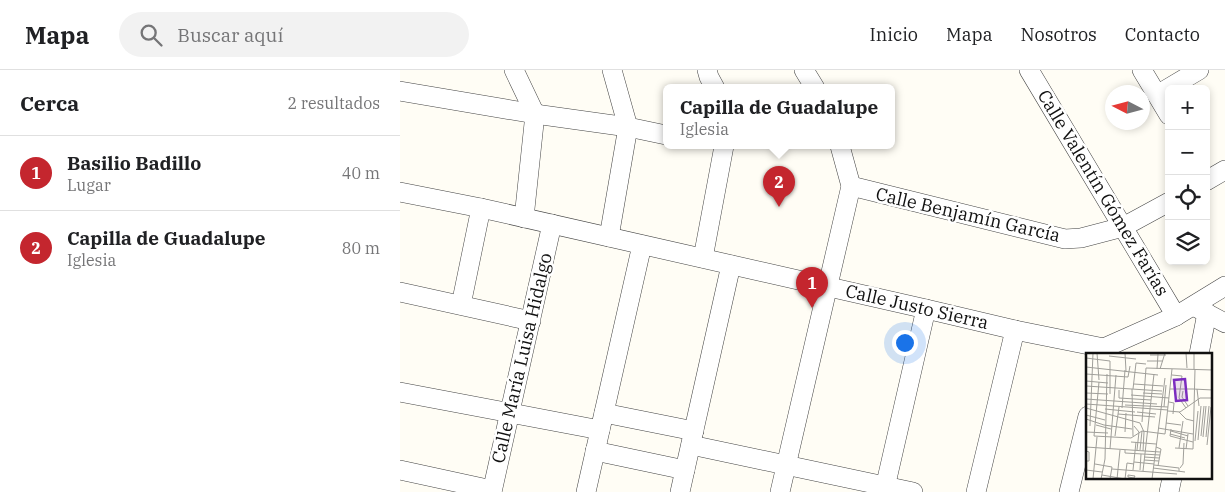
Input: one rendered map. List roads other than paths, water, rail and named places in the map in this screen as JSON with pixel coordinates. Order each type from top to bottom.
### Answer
[{"type":"street","points":[[514,70],[535,114],[524,218]]},
{"type":"street","points":[[609,237],[628,127],[612,70]]},
{"type":"street","points":[[707,70],[713,84]]},
{"type":"street","points":[[804,70],[813,84]]},
{"type":"street","name":"Calle Valentín Gómez Farías","points":[[1029,70],[1176,316]]},
{"type":"street","points":[[1142,70],[1165,109]]},
{"type":"street","points":[[1156,95],[1199,70]]},
{"type":"street","points":[[400,91],[535,114],[628,127],[663,134]]},
{"type":"street","points":[[703,258],[722,149]]},
{"type":"street","points":[[780,492],[851,186],[841,149]]},
{"type":"street","points":[[1210,178],[1225,170]]},
{"type":"street","name":"Calle Benjamín García","points":[[851,186],[1065,239],[1081,238],[1123,227],[1165,204]]},
{"type":"street","name":"Calle Justo Sierra","points":[[400,192],[481,208],[827,286],[1103,351],[1176,316],[1200,310],[1225,286]]},
{"type":"street","points":[[461,305],[481,208]]},
{"type":"street","name":"Calle María Luisa Hidalgo","points":[[492,491],[552,224]]},
{"type":"street","points":[[586,492],[642,245]]},
{"type":"street","points":[[680,492],[731,265]]},
{"type":"street","points":[[400,292],[531,321]]},
{"type":"street","points":[[885,489],[926,309]]},
{"type":"street","points":[[1199,353],[1200,310],[1225,323]]},
{"type":"street","points":[[976,492],[1014,330]]},
{"type":"street","points":[[400,392],[510,413],[602,422],[692,438],[786,466],[885,489],[913,492]]},
{"type":"street","points":[[1069,492],[1086,424]]},
{"type":"street","points":[[595,451],[685,470]]},
{"type":"street","points":[[400,470],[492,491]]},
{"type":"place","name":"Capilla de Guadalupe","points":[[779,207]]},
{"type":"place","name":"Basilio Badillo","points":[[812,308]]}]
